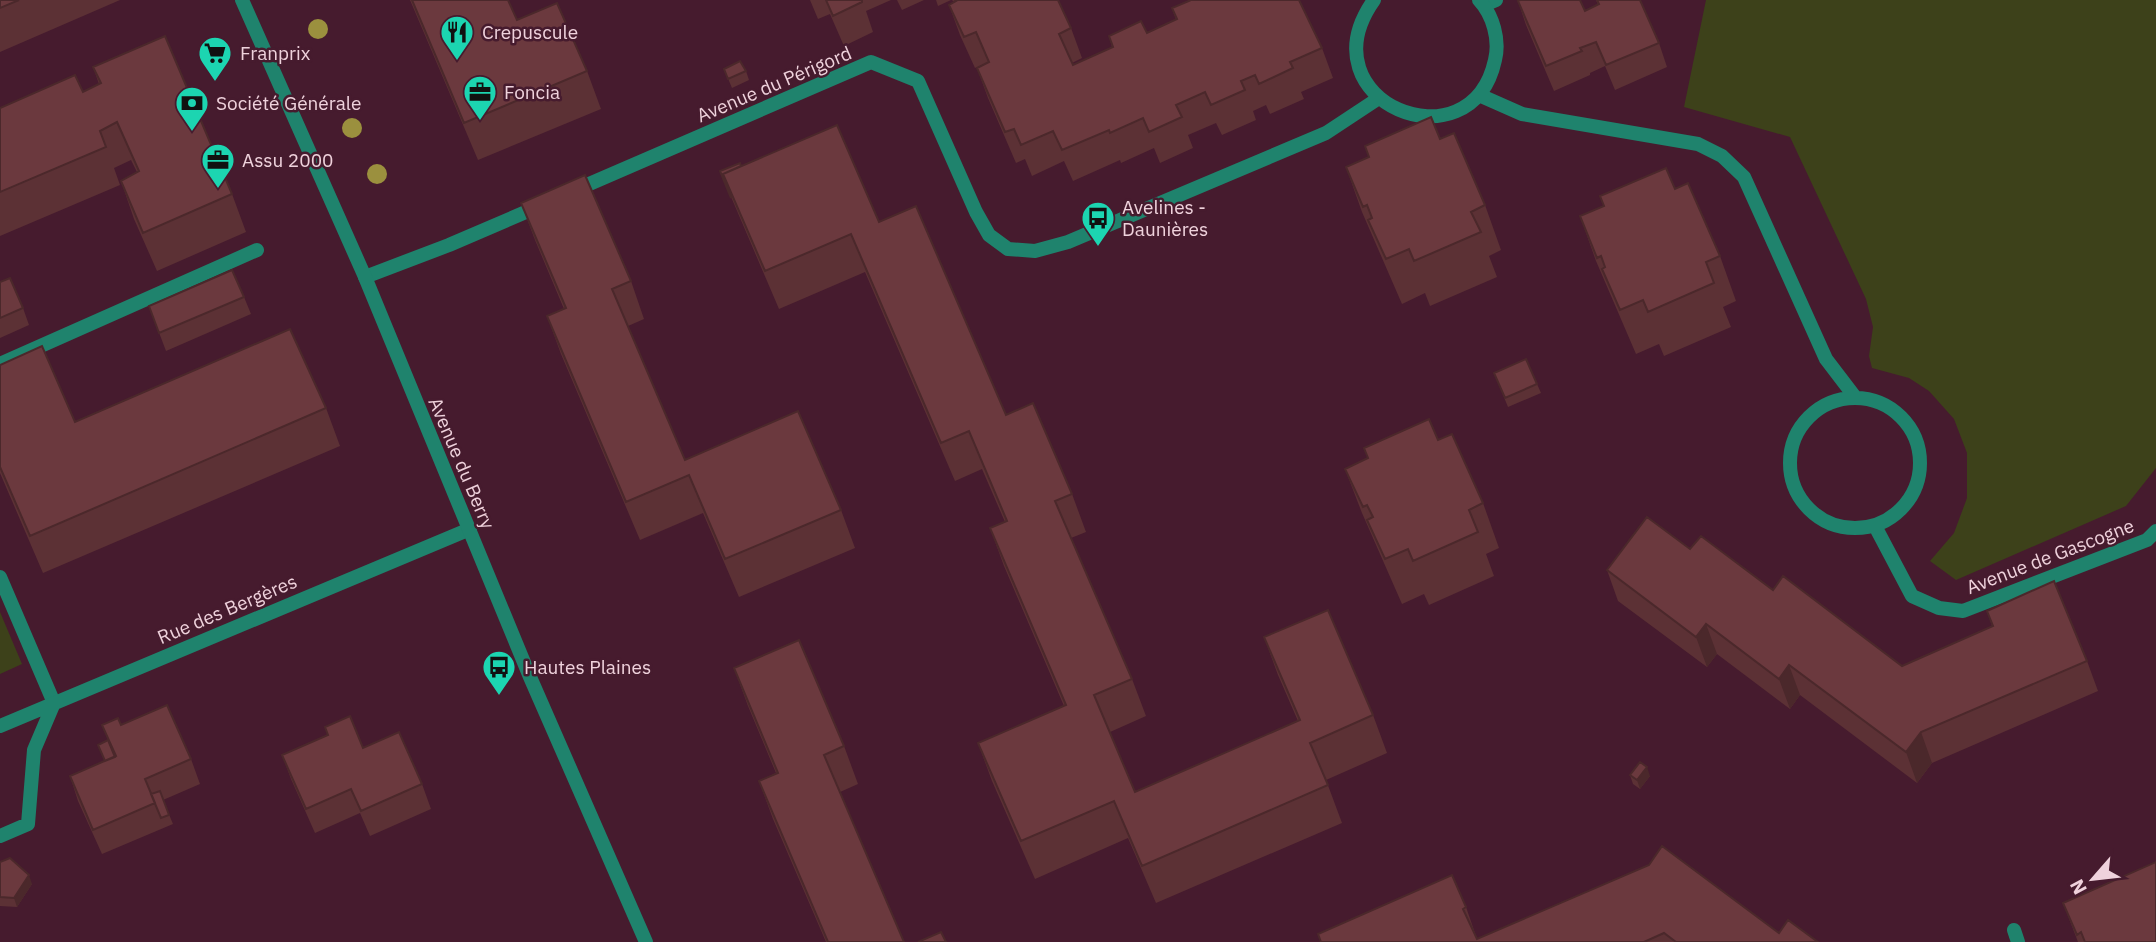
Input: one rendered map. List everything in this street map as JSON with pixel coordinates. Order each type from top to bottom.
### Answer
[{"type":"street","name":"Avenue du Berry","points":[[242,0],[365,277],[530,677],[646,942]]},
{"type":"street","points":[[1374,0],[1363,16],[1357,37],[1358,59],[1364,80],[1378,98],[1397,111],[1419,117],[1441,116],[1461,108],[1479,94],[1492,74],[1497,51],[1494,27],[1486,2]]},
{"type":"street","name":"Avenue du Périgord","points":[[365,277],[449,245],[871,62],[918,81],[976,212],[989,235],[1008,249],[1035,251],[1068,242],[1325,133],[1378,98]]},
{"type":"street","points":[[1479,94],[1521,114],[1698,144],[1722,156],[1744,177],[1826,359],[1855,397]]},
{"type":"street","points":[[0,364],[257,250]]},
{"type":"street","points":[[1855,397],[1875,400],[1893,409],[1908,423],[1917,442],[1921,462],[1918,482],[1909,501],[1895,516],[1875,526],[1854,529],[1843,527],[1813,513],[1798,495],[1790,474],[1790,451],[1798,430],[1813,413],[1832,401],[1855,397]]},
{"type":"street","name":"Avenue de Gascogne","points":[[1875,526],[1912,596],[1939,608],[1964,611],[2147,540],[2156,531]]},
{"type":"street","name":"Rue des Bergères","points":[[0,726],[470,529]]},
{"type":"street","points":[[0,577],[54,703],[34,750],[28,824],[0,836]]},
{"type":"green space","points":[[1706,0],[2156,0],[2156,468],[2126,506],[1956,580],[1930,561],[1954,533],[1967,498],[1967,453],[1954,419],[1929,391],[1909,378],[1872,368],[1869,356],[1873,327],[1866,299],[1790,137],[1684,107]]},
{"type":"green space","points":[[0,612],[22,664],[0,674]]},
{"type":"building","points":[[0,0],[19,0],[0,8]]},
{"type":"building","points":[[412,0],[508,0],[517,20],[557,3],[587,71],[464,123]]},
{"type":"building","points":[[826,0],[862,0],[862,2],[833,16]]},
{"type":"building","points":[[955,0],[1058,0],[1071,28],[1059,34],[1073,65],[1113,47],[1109,36],[1141,21],[1147,33],[1177,19],[1172,8],[1191,0],[1299,0],[1322,48],[1290,62],[1293,68],[1259,84],[1255,75],[1241,81],[1245,90],[1211,105],[1205,92],[1176,105],[1182,117],[1149,132],[1143,118],[1062,150],[1053,131],[1021,145],[1014,129],[1005,132],[977,68],[989,62],[976,32],[964,37],[949,5]]},
{"type":"building","points":[[1580,0],[1585,11],[1599,4],[1597,0],[1640,0],[1659,43],[1606,65],[1596,42],[1546,66],[1518,1]]},
{"type":"building","points":[[165,36],[232,194],[143,233],[121,181],[139,171],[117,122],[100,131],[106,147],[0,192],[0,108],[75,75],[83,92],[101,83],[93,67]]},
{"type":"building","points":[[740,61],[746,71],[728,79],[724,69]]},
{"type":"building","points":[[1431,117],[1440,139],[1454,133],[1485,205],[1471,212],[1481,232],[1414,261],[1409,249],[1386,259],[1368,220],[1372,218],[1367,205],[1363,207],[1346,167],[1369,157],[1365,146]]},
{"type":"building","points":[[837,125],[879,222],[916,206],[1006,415],[1033,403],[1072,494],[1055,501],[1132,679],[1094,695],[1135,792],[1300,720],[1264,637],[1328,610],[1373,715],[1310,743],[1328,785],[1142,866],[1114,801],[1021,841],[978,743],[1066,705],[990,528],[1007,521],[969,431],[941,443],[851,234],[765,271],[723,174]]},
{"type":"building","points":[[740,163],[741,166],[723,174],[731,198],[720,171]]},
{"type":"building","points":[[1666,168],[1675,189],[1688,183],[1720,256],[1706,262],[1714,283],[1648,312],[1643,300],[1620,310],[1602,269],[1605,267],[1601,256],[1597,258],[1580,216],[1604,206],[1600,196]]},
{"type":"building","points":[[585,175],[631,281],[612,289],[685,460],[798,411],[841,510],[725,559],[689,475],[626,502],[547,316],[566,308],[521,203]]},
{"type":"building","points":[[232,270],[244,297],[159,333],[149,306]]},
{"type":"building","points":[[10,278],[23,308],[0,318],[0,282]]},
{"type":"building","points":[[290,329],[326,408],[30,536],[0,467],[0,365],[42,346],[75,422]]},
{"type":"building","points":[[1526,359],[1537,384],[1505,398],[1494,373]]},
{"type":"building","points":[[1429,419],[1438,440],[1452,434],[1483,503],[1469,510],[1478,532],[1413,561],[1408,549],[1385,559],[1367,520],[1373,517],[1367,505],[1363,507],[1345,469],[1368,458],[1364,448]]},
{"type":"building","points":[[1647,517],[1690,549],[1701,536],[1773,590],[1783,576],[1902,666],[1993,626],[1987,611],[2054,581],[2087,661],[1921,732],[1906,752],[1789,665],[1779,679],[1706,624],[1696,637],[1607,570]]},
{"type":"building","points":[[799,640],[844,746],[824,755],[904,942],[828,942],[759,781],[778,773],[734,668]]},
{"type":"building","points":[[167,705],[191,759],[145,779],[155,803],[93,830],[70,776],[116,756],[102,725],[118,718],[121,725]]},
{"type":"building","points":[[350,716],[363,748],[399,732],[422,784],[361,811],[351,789],[306,809],[282,755],[328,735],[325,727]]},
{"type":"building","points":[[108,740],[115,757],[105,761],[98,745]]},
{"type":"building","points":[[1640,762],[1647,767],[1637,780],[1630,775]]},
{"type":"building","points":[[160,791],[169,815],[161,818],[151,794]]},
{"type":"building","points":[[1662,846],[1779,933],[1788,920],[1818,942],[1676,942],[1664,933],[1644,942],[1321,942],[1318,934],[1452,875],[1466,907],[1463,909],[1477,939],[1649,865]]},
{"type":"building","points":[[10,858],[29,875],[14,898],[0,897],[0,862]]},
{"type":"building","points":[[2156,862],[2156,942],[2085,942],[2081,932],[2077,935],[2063,903]]},
{"type":"building","points":[[941,932],[946,942],[918,942]]},
{"type":"place","name":"Crepuscule","points":[[457,62]]},
{"type":"place","name":"Franprix","points":[[215,83]]},
{"type":"place","name":"Foncia","points":[[480,122]]},
{"type":"place","name":"Société Générale","points":[[192,133]]},
{"type":"place","name":"Assu 2000","points":[[218,190]]},
{"type":"place","name":"Avelines - Daunières","points":[[1098,248]]},
{"type":"place","name":"Hautes Plaines","points":[[499,697]]}]
